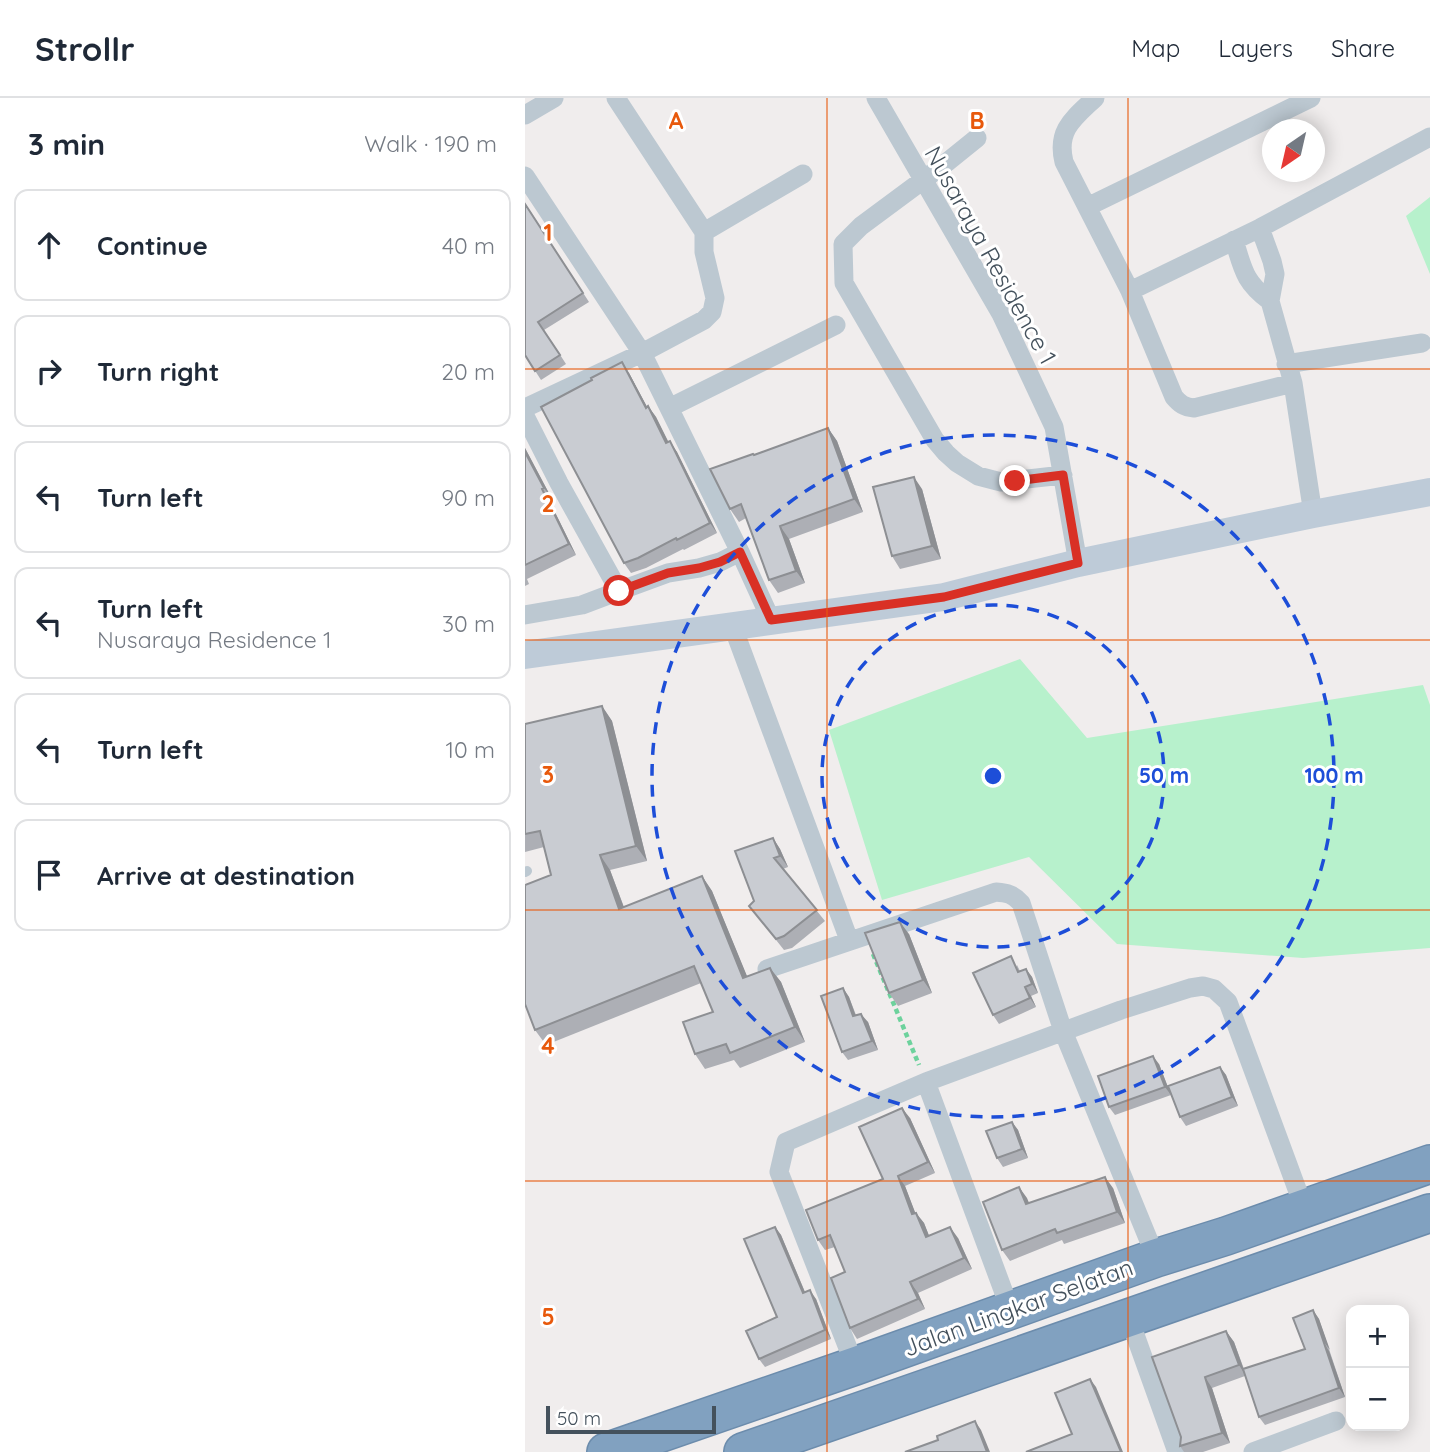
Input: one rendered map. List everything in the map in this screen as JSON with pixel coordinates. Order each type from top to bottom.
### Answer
[{"type":"highway","name":"Jalan Lingkar Selatan","points":[[606,1452],[1430,1164]]},
{"type":"highway","name":"Jalan Lingkar Selatan","points":[[743,1452],[1430,1213]]},
{"type":"highway","points":[[1226,1236],[1246,1278]]},
{"type":"street","points":[[525,115],[554,98]]},
{"type":"street","points":[[525,408],[642,353],[704,320],[712,312],[715,298],[704,252],[704,232],[616,98]]},
{"type":"street","name":"Nusaraya Residence 1","points":[[876,98],[1000,314],[1054,427],[1078,563]]},
{"type":"street","points":[[1095,98],[1078,113],[1063,136],[1061,148],[1064,162],[1130,290],[1174,397],[1181,404],[1187,408],[1202,407],[1289,374],[1423,343]]},
{"type":"street","points":[[1087,207],[1311,98]]},
{"type":"street","points":[[1130,290],[1260,228],[1430,137]]},
{"type":"street","points":[[977,138],[861,226],[843,244],[844,283],[935,439],[957,463],[978,476],[1001,482],[1063,475]]},
{"type":"street","points":[[704,232],[803,174]]},
{"type":"street","points":[[525,176],[642,353],[771,620]]},
{"type":"street","points":[[1260,228],[1275,274],[1270,301],[1289,374],[1314,514]]},
{"type":"street","points":[[1234,240],[1248,281],[1270,301]]},
{"type":"street","points":[[669,408],[836,325]]},
{"type":"street","points":[[525,415],[619,591]]},
{"type":"street","points":[[525,655],[944,597],[1078,563],[1430,492]]},
{"type":"street","points":[[525,615],[582,605],[668,573],[720,562],[740,552]]},
{"type":"street","points":[[733,627],[857,938]]},
{"type":"street","points":[[767,969],[996,892],[1010,894],[1021,903],[1063,1031],[1156,1258]]},
{"type":"street","points":[[855,1366],[779,1172],[786,1142],[926,1082],[1121,1010],[1203,986],[1214,989],[1228,1002],[1304,1208]]},
{"type":"street","points":[[926,1082],[1010,1309]]},
{"type":"street","points":[[1129,1318],[1177,1452]]},
{"type":"street","points":[[1253,1452],[1336,1421]]},
{"type":"path","points":[[857,938],[926,1082]]},
{"type":"green space","points":[[1430,197],[1430,274],[1406,216]]},
{"type":"green space","points":[[1020,659],[1087,738],[1423,685],[1430,705],[1430,948],[1303,958],[1117,944],[1029,857],[882,900],[829,730]]},
{"type":"building","points":[[525,204],[583,293],[538,322],[560,355],[535,371],[525,355]]},
{"type":"building","points":[[622,362],[666,443],[670,441],[710,523],[624,563],[541,407]]},
{"type":"building","points":[[828,428],[854,499],[780,526],[796,571],[769,580],[741,504],[730,509],[710,469]]},
{"type":"building","points":[[525,452],[569,544],[525,565]]},
{"type":"building","points":[[914,477],[932,546],[892,556],[873,487]]},
{"type":"building","points":[[602,706],[636,846],[600,855],[619,909],[702,876],[743,978],[770,968],[795,1027],[730,1053],[726,1044],[695,1054],[683,1022],[713,1012],[694,966],[535,1030],[525,1004],[525,885],[551,875],[540,831],[525,834],[525,724]]},
{"type":"building","points":[[773,838],[780,856],[774,858],[817,910],[784,936],[776,939],[749,906],[754,901],[735,851]]},
{"type":"building","points":[[900,922],[923,980],[889,993],[865,933]]},
{"type":"building","points":[[1011,956],[1018,972],[1026,969],[1032,984],[1025,987],[1030,998],[993,1015],[973,973]]},
{"type":"building","points":[[843,988],[853,1016],[861,1014],[872,1041],[842,1052],[821,996]]},
{"type":"building","points":[[1153,1056],[1165,1087],[1109,1107],[1098,1076]]},
{"type":"building","points":[[1220,1067],[1232,1097],[1180,1117],[1168,1086]]},
{"type":"building","points":[[902,1108],[928,1162],[898,1176],[912,1214],[916,1213],[926,1237],[950,1227],[964,1258],[910,1282],[918,1299],[850,1328],[831,1278],[845,1272],[830,1235],[818,1240],[806,1210],[883,1179],[859,1127]]},
{"type":"building","points":[[1012,1122],[1022,1149],[997,1158],[986,1131]]},
{"type":"building","points":[[1105,1177],[1117,1212],[1057,1233],[1055,1229],[1002,1250],[983,1202],[1019,1187],[1026,1204]]},
{"type":"building","points":[[775,1227],[803,1293],[810,1290],[825,1330],[759,1359],[746,1331],[777,1317],[744,1239]]},
{"type":"building","points":[[1313,1310],[1339,1388],[1259,1417],[1243,1369],[1305,1349],[1293,1318]]},
{"type":"building","points":[[1226,1331],[1239,1365],[1205,1377],[1222,1433],[1180,1446],[1181,1437],[1152,1357]]},
{"type":"building","points":[[1090,1379],[1121,1452],[1026,1452],[1072,1434],[1055,1393]]},
{"type":"building","points":[[975,1421],[987,1452],[905,1452],[938,1440],[937,1436]]},
{"type":"route","points":[[619,591],[668,573],[720,562],[740,552],[771,620],[944,597],[1078,563],[1063,475],[1015,481]]}]
